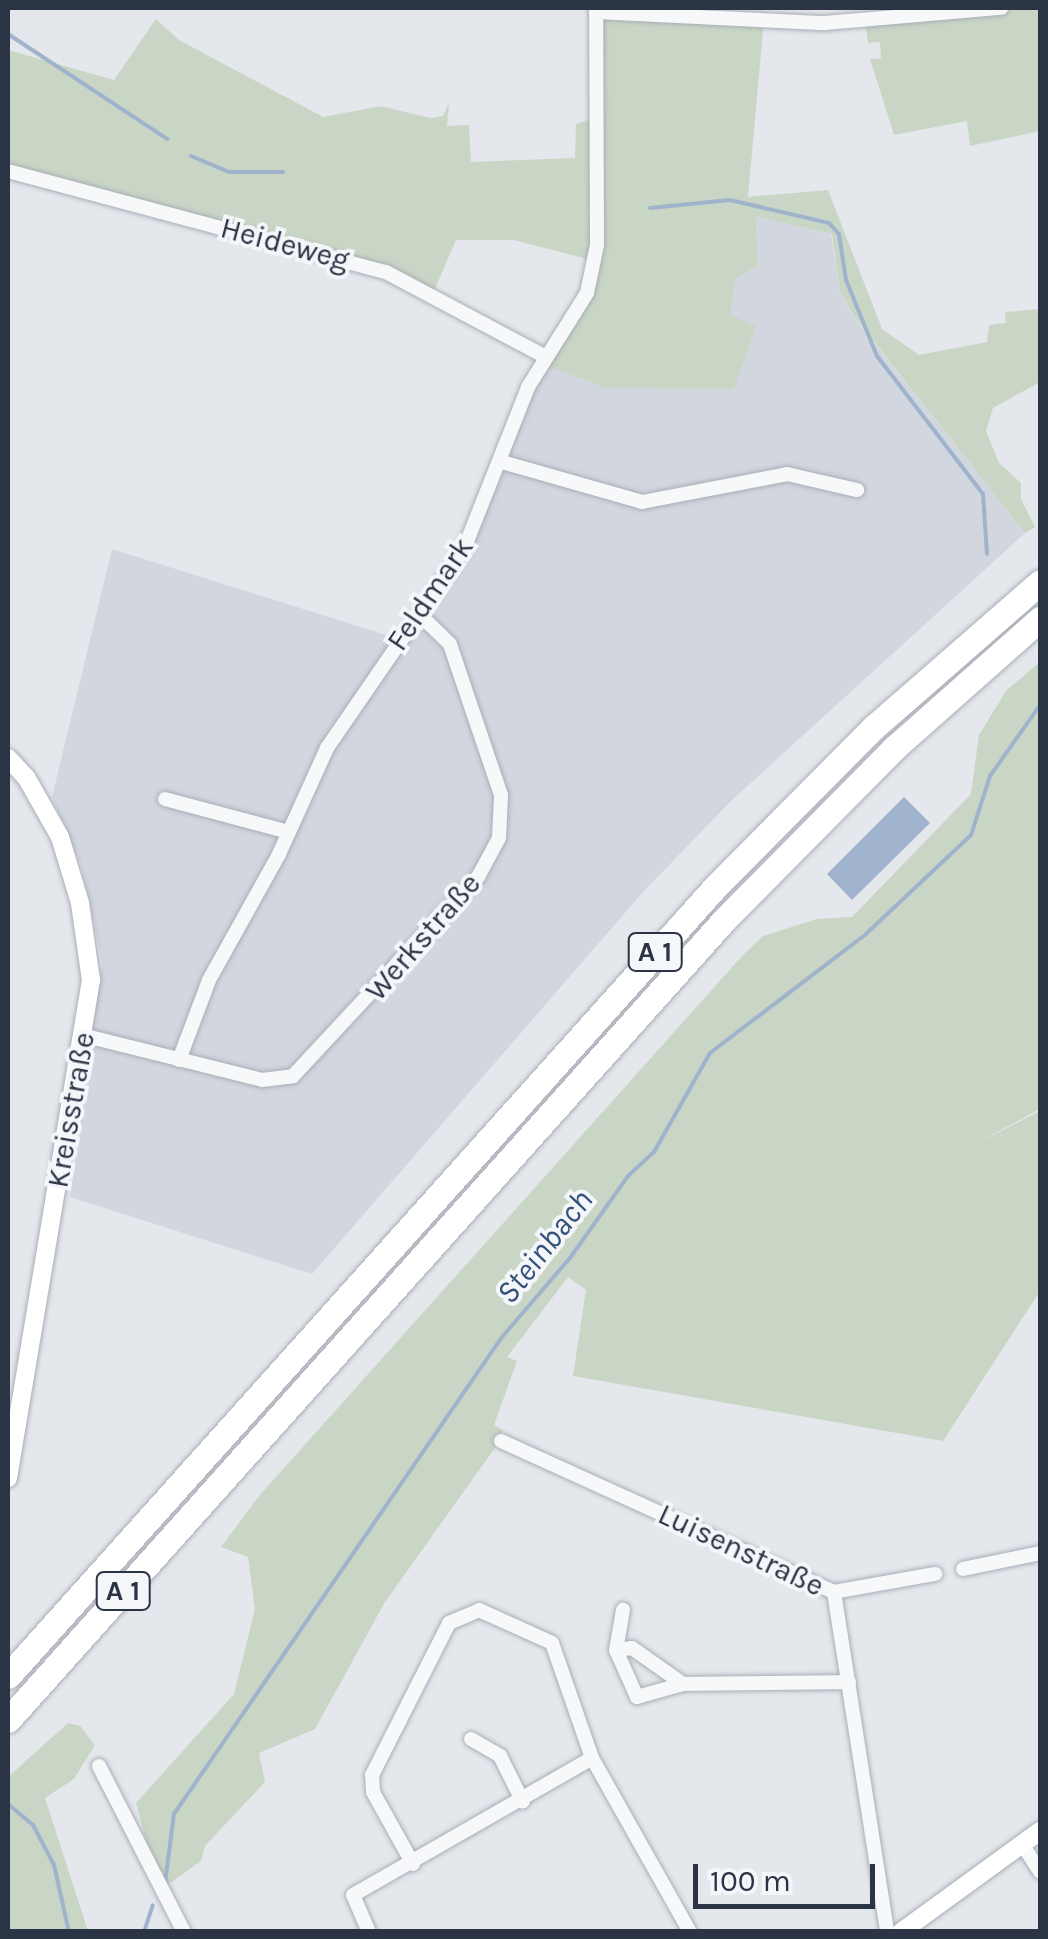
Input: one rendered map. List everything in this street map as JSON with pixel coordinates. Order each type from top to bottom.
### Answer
[{"type":"highway","name":"A 1","points":[[13,1670],[716,885],[874,727],[1040,582]]},
{"type":"highway","name":"A 1","points":[[11,1716],[724,920],[894,748],[1040,619]]},
{"type":"main road","name":"Kreisstraße","points":[[8,758],[44,804],[74,879],[90,962],[86,1036],[8,1478]]},
{"type":"main road","points":[[901,1932],[1040,1832]]},
{"type":"street","points":[[596,10],[825,23],[1000,8]]},
{"type":"street","name":"Feldmark","points":[[179,1060],[202,996],[289,832],[340,725],[422,617],[464,549],[502,462],[515,418],[546,357],[581,306],[595,262],[596,10]]},
{"type":"street","name":"Heideweg","points":[[8,172],[386,272],[546,357]]},
{"type":"street","points":[[502,462],[642,502],[787,474],[858,490]]},
{"type":"street","name":"Werkstraße","points":[[179,1060],[262,1080],[307,1068],[488,863],[504,818],[501,795],[450,644],[422,617]]},
{"type":"street","points":[[165,799],[289,832]]},
{"type":"street","points":[[86,1036],[179,1060]]},
{"type":"street","name":"Luisenstraße","points":[[501,1441],[834,1592],[887,1932]]},
{"type":"street","points":[[963,1568],[1040,1553]]},
{"type":"street","points":[[834,1592],[934,1574]]},
{"type":"street","points":[[413,1864],[373,1792],[372,1775],[449,1623],[461,1614],[478,1610],[552,1643],[592,1758],[690,1932]]},
{"type":"street","points":[[624,1610],[616,1650],[637,1697],[683,1684],[849,1682]]},
{"type":"street","points":[[616,1650],[632,1648],[683,1684]]},
{"type":"street","points":[[471,1739],[500,1756],[522,1802]]},
{"type":"street","points":[[369,1932],[353,1895],[522,1802],[592,1758]]},
{"type":"street","points":[[98,1766],[184,1932]]},
{"type":"street","points":[[1022,1844],[1040,1872]]},
{"type":"shaded area","points":[[756,217],[831,234],[840,291],[853,316],[1025,533],[731,801],[643,892],[312,1274],[70,1197],[102,962],[82,867],[52,797],[112,549],[402,640],[464,549],[541,364],[756,327],[731,315],[735,279],[758,266]]},
{"type":"green space","points":[[1001,8],[1040,8],[1040,131],[970,146],[967,121],[894,135],[870,59],[881,58],[880,42],[868,43],[865,22]]},
{"type":"green space","points":[[596,12],[764,19],[748,197],[828,190],[882,329],[919,355],[987,342],[989,325],[1006,323],[1005,312],[1040,309],[1040,382],[993,408],[986,431],[999,463],[1021,483],[1021,499],[1035,527],[1025,533],[853,315],[840,291],[832,234],[756,217],[758,266],[735,279],[731,315],[756,326],[734,389],[607,388],[541,364],[566,328],[595,261],[514,240],[456,240],[433,293],[8,171],[8,50],[114,80],[156,19],[179,40],[323,117],[381,106],[430,118],[443,116],[449,103],[447,126],[469,125],[471,162],[575,158],[576,124],[591,119]]},
{"type":"green space","points":[[1040,662],[1040,1109],[973,1145],[1040,1111],[1040,1291],[943,1441],[573,1376],[586,1290],[568,1277],[507,1357],[517,1361],[494,1425],[503,1430],[497,1445],[385,1602],[315,1729],[259,1753],[265,1782],[205,1846],[201,1861],[159,1891],[136,1803],[234,1694],[255,1609],[248,1557],[221,1547],[259,1496],[743,955],[763,936],[817,919],[852,917],[971,794],[979,735],[1006,691]]},
{"type":"green space","points":[[68,1723],[80,1726],[95,1745],[74,1779],[45,1798],[88,1931],[8,1931],[8,1777]]},
{"type":"water","points":[[904,797],[930,823],[852,900],[827,874]]},
{"type":"waterway","points":[[8,34],[167,139]]},
{"type":"waterway","points":[[191,156],[229,172],[283,172]]},
{"type":"waterway","points":[[650,208],[730,200],[829,223],[839,234],[846,280],[877,356],[983,494],[987,554]]},
{"type":"waterway","name":"Steinbach","points":[[165,1883],[174,1814],[502,1337],[570,1258],[628,1176],[654,1152],[710,1053],[866,934],[971,835],[990,776],[1040,705]]},
{"type":"waterway","points":[[8,1804],[33,1825],[54,1865],[69,1932]]},
{"type":"waterway","name":"Steinbach","points":[[144,1932],[153,1905]]}]
